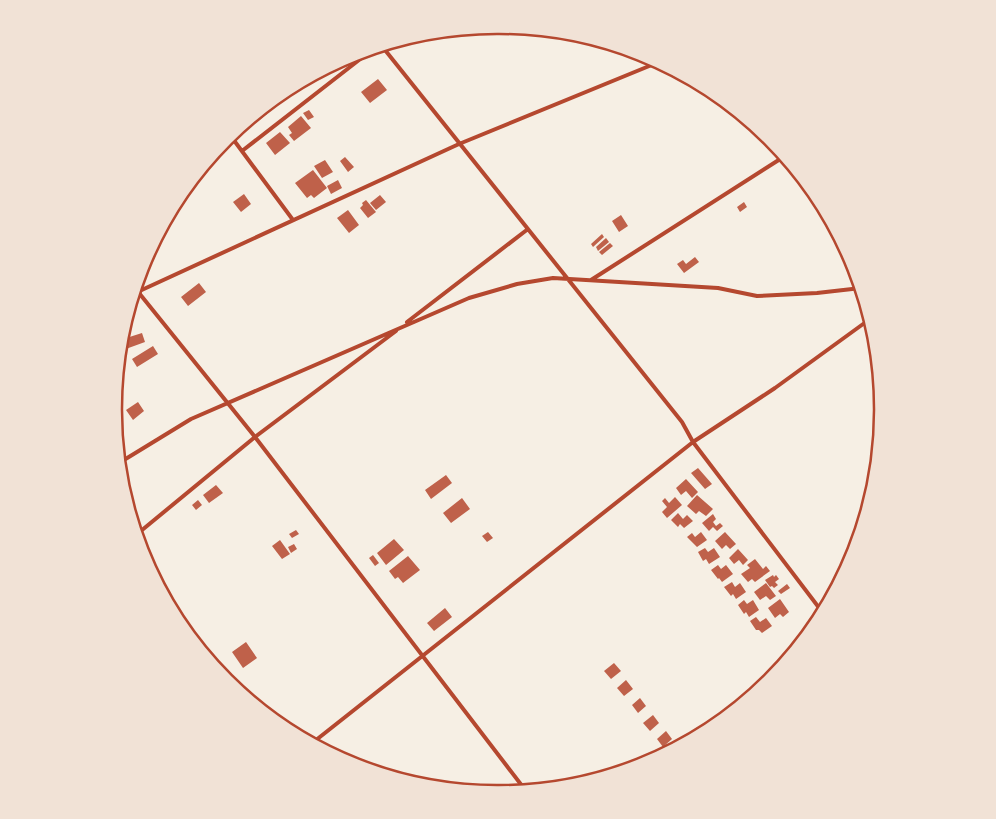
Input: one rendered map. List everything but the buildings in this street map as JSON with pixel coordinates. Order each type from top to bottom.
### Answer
[{"type":"street","points":[[386,51],[682,422],[693,442],[818,606]]},
{"type":"street","points":[[242,151],[358,60]]},
{"type":"street","points":[[143,286],[459,144],[650,66]]},
{"type":"street","points":[[235,141],[293,220]]},
{"type":"street","points":[[591,280],[779,160]]},
{"type":"street","points":[[142,530],[255,437],[528,230]]},
{"type":"street","points":[[125,459],[191,419],[402,326],[470,298],[517,284],[553,278],[718,288],[756,296],[854,289]]},
{"type":"street","points":[[141,294],[255,437],[521,784]]},
{"type":"street","points":[[318,739],[693,442],[774,388],[864,323]]}]
